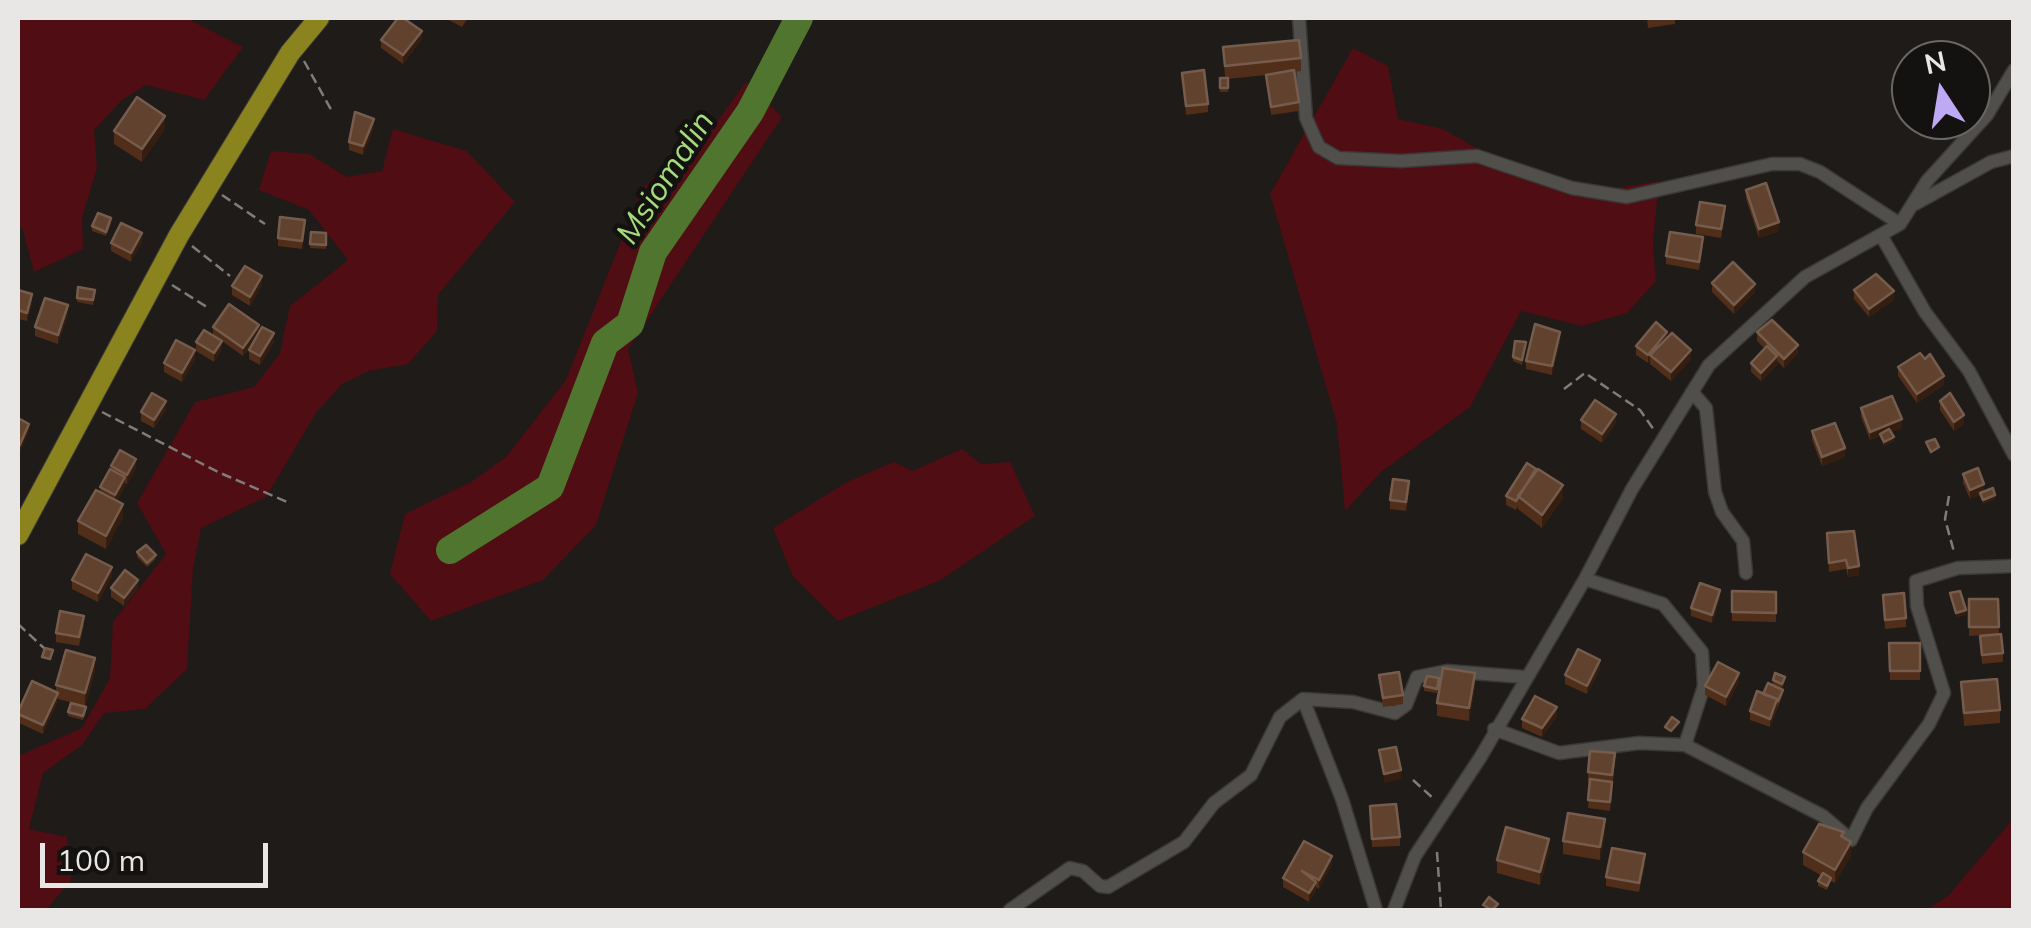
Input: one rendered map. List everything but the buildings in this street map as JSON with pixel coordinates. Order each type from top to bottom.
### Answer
[{"type":"main road","points":[[18,535],[208,186],[290,54],[319,18]]},
{"type":"street","points":[[1298,18],[1306,118],[1319,147],[1338,158],[1401,161],[1477,156],[1604,197],[1627,197],[1772,164],[1800,164],[1820,172],[1900,224]]},
{"type":"street","points":[[1394,910],[1415,856],[1480,758],[1692,392],[1724,349],[1805,277],[1900,224],[1908,206],[1987,115],[2014,70]]},
{"type":"street","points":[[1908,206],[1991,162],[2014,156]]},
{"type":"street","points":[[1882,236],[1925,312],[1969,372],[2014,455]]},
{"type":"street","points":[[1692,392],[1706,408],[1715,492],[1722,512],[1743,541],[1746,573]]},
{"type":"street","points":[[1494,729],[1559,753],[1639,743],[1685,745],[1823,816],[1852,840],[1866,808],[1929,724],[1944,693],[1918,606],[1916,580],[1958,568],[2014,566]]},
{"type":"street","points":[[1585,580],[1663,604],[1702,652],[1704,686],[1685,745]]},
{"type":"street","points":[[1010,910],[1070,868],[1083,871],[1100,886],[1108,887],[1184,842],[1214,803],[1251,775],[1280,717],[1303,698],[1353,702],[1377,712],[1396,713],[1406,705],[1417,677],[1447,671],[1524,678]]},
{"type":"street","points":[[1303,698],[1342,799],[1376,910]]},
{"type":"path","points":[[290,54],[303,60],[332,113]]},
{"type":"path","points":[[208,186],[265,224]]},
{"type":"path","points":[[180,235],[230,276]]},
{"type":"path","points":[[158,276],[210,309]]},
{"type":"path","points":[[1564,390],[1585,372],[1640,410],[1663,437]]},
{"type":"path","points":[[87,404],[287,502]]},
{"type":"path","points":[[1949,496],[1945,519],[1958,568]]},
{"type":"path","points":[[18,624],[45,649]]},
{"type":"path","points":[[34,636],[42,638]]},
{"type":"path","points":[[1413,780],[1434,800],[1441,910]]},
{"type":"shaded area","points":[[18,18],[186,18],[243,47],[204,100],[146,85],[122,100],[94,130],[97,168],[82,218],[83,249],[34,272],[22,227],[18,226]]},
{"type":"shaded area","points":[[1353,48],[1388,66],[1398,119],[1443,129],[1523,175],[1616,188],[1659,181],[1653,243],[1656,281],[1627,313],[1582,326],[1521,311],[1470,407],[1381,472],[1345,511],[1337,424],[1270,194]]},
{"type":"shaded area","points":[[746,82],[782,117],[628,349],[638,393],[596,525],[543,580],[431,621],[390,574],[405,514],[471,482],[506,457],[566,380],[642,188],[705,138]]},
{"type":"shaded area","points":[[393,129],[467,151],[515,202],[438,295],[437,331],[408,364],[368,371],[342,384],[316,413],[266,497],[201,528],[193,568],[187,669],[145,709],[104,713],[82,745],[43,773],[29,829],[67,837],[71,880],[46,910],[18,910],[18,756],[82,728],[110,678],[113,622],[166,554],[137,503],[195,402],[254,387],[280,353],[290,306],[348,260],[309,210],[259,190],[271,151],[309,154],[347,177],[382,171]]},
{"type":"shaded area","points":[[962,449],[981,464],[1010,462],[1035,516],[939,581],[838,621],[793,576],[773,528],[847,482],[894,462],[912,471]]},
{"type":"shaded area","points":[[2013,819],[2013,910],[1927,910],[1949,895]]},
{"type":"waterway","name":"Msiomalin","points":[[450,550],[550,487],[605,343],[630,324],[653,252],[750,112],[799,18]]}]
